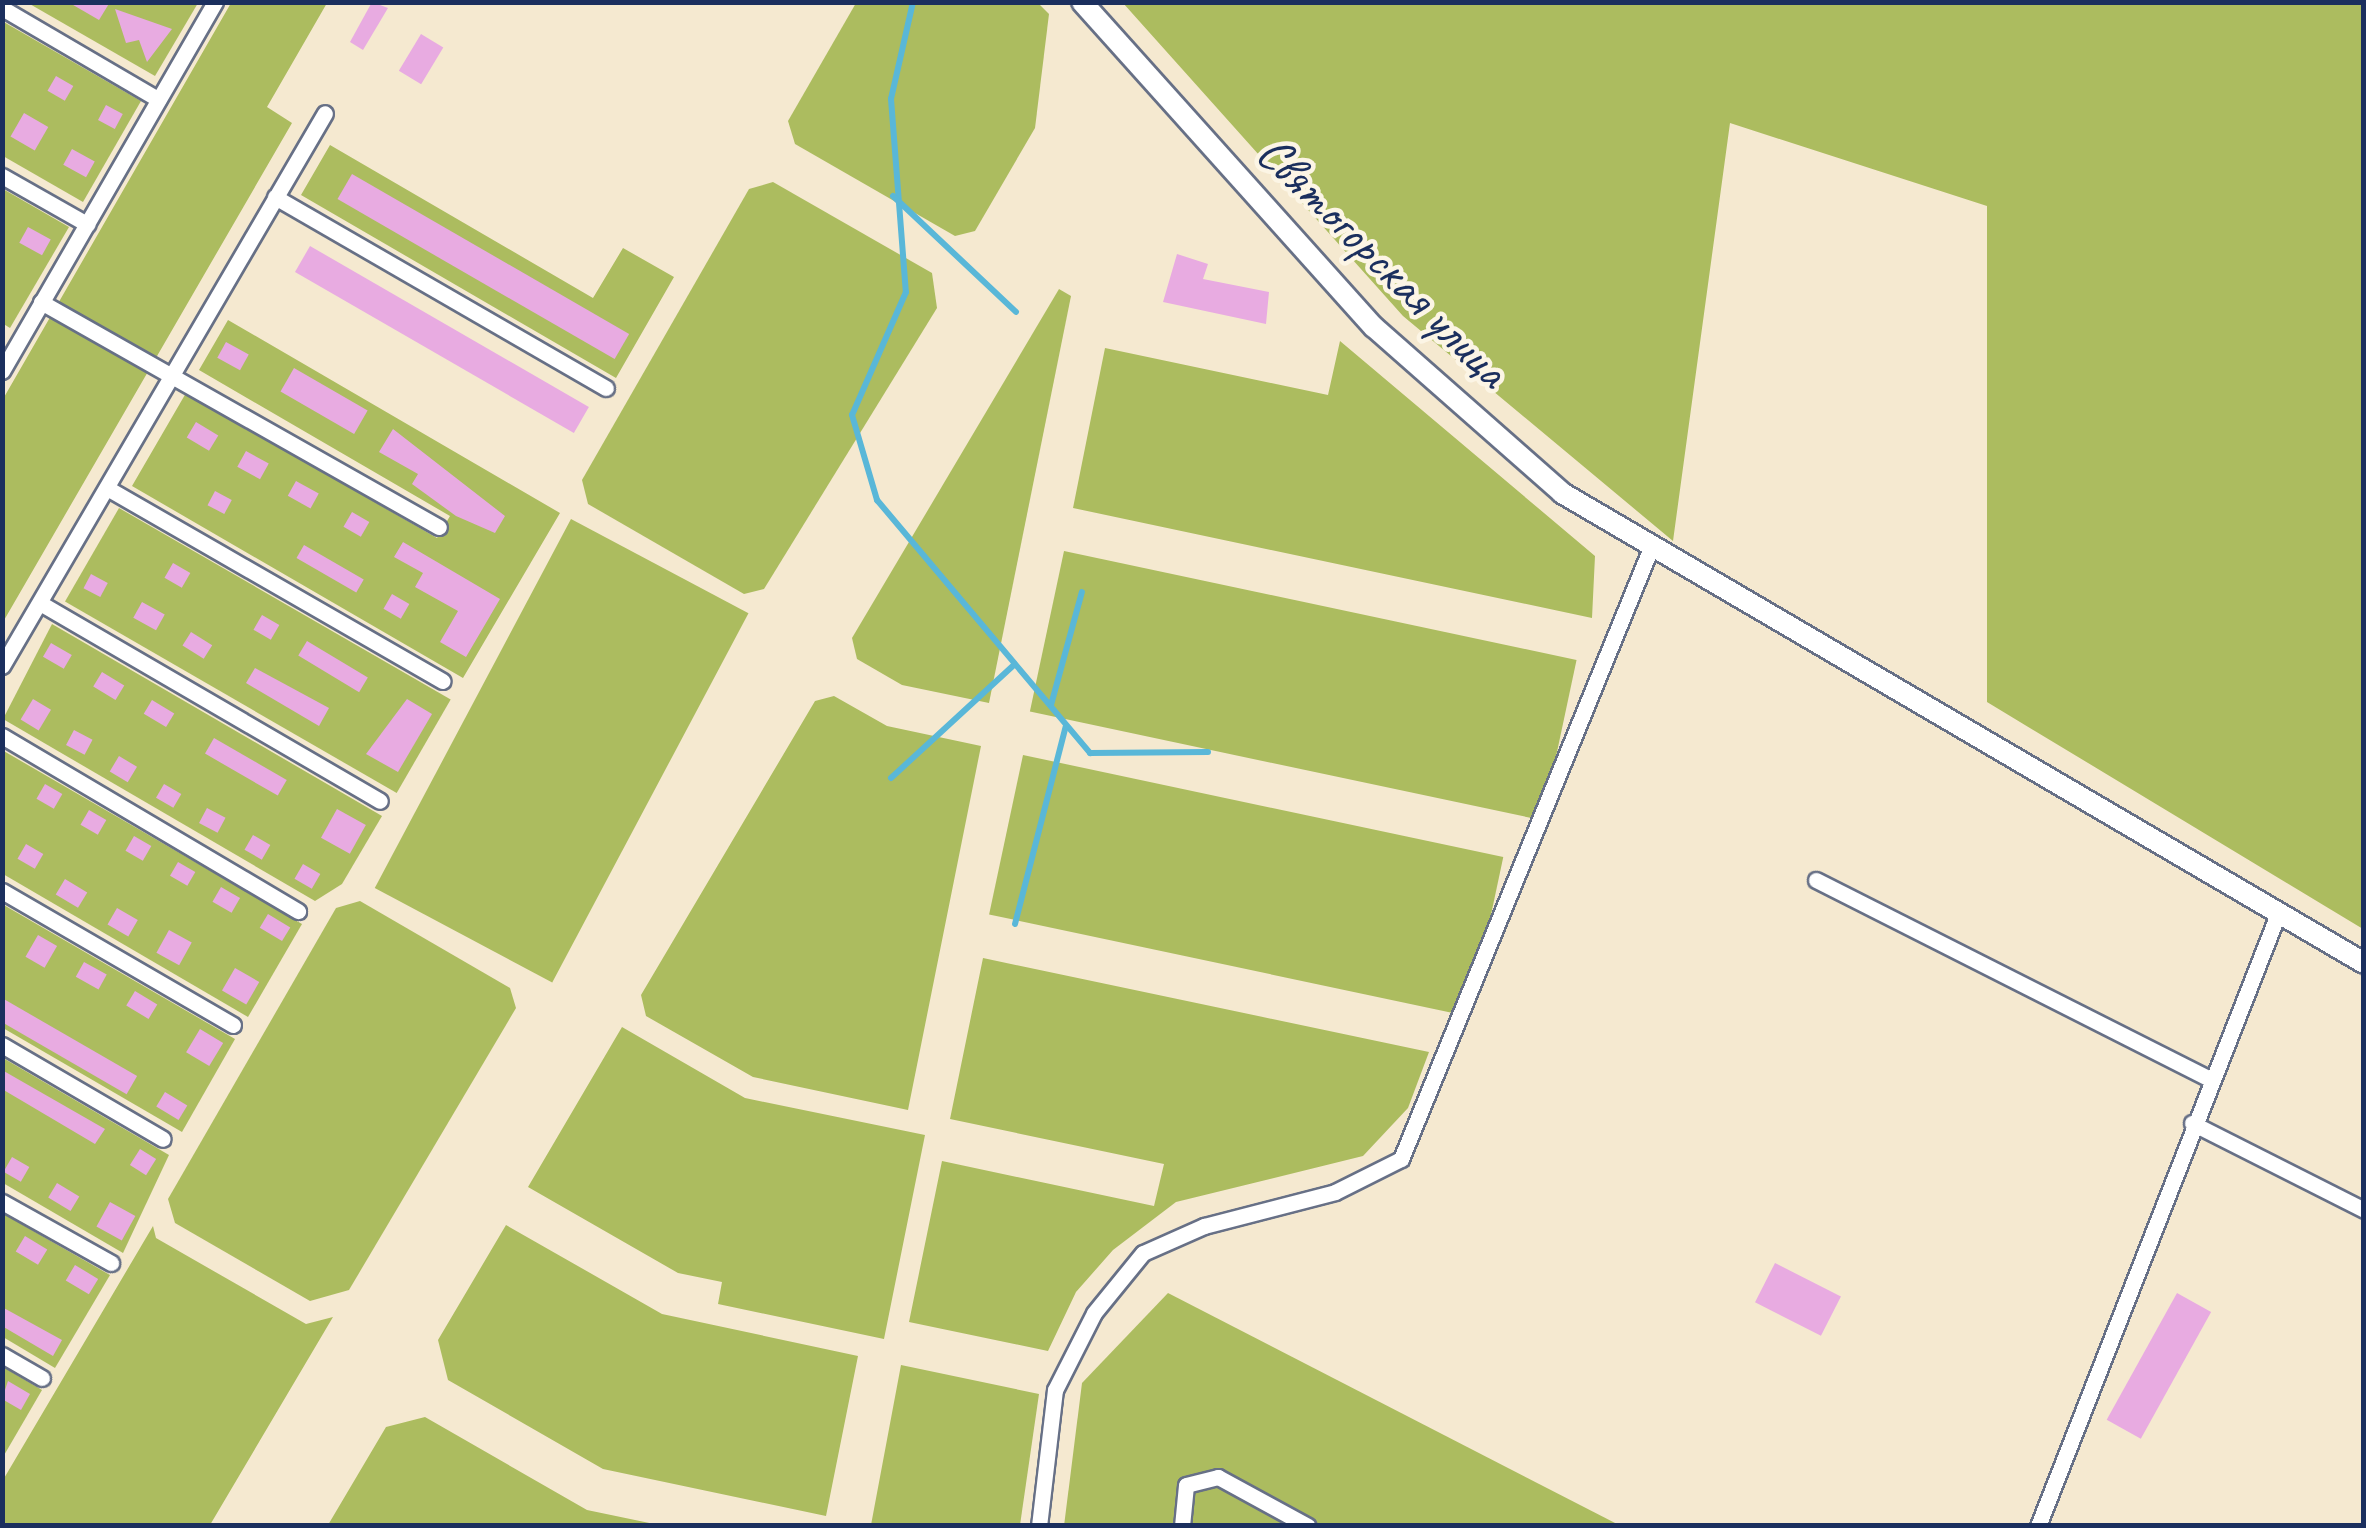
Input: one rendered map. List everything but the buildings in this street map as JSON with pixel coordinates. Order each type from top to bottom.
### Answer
[{"type":"street","points":[[2,371],[9,344],[41,302],[88,224],[215,2]]},
{"type":"street","name":"Святогорская улица","points":[[1082,2],[1374,327],[1562,493],[1650,550],[2364,963]]},
{"type":"street","points":[[2,8],[158,99]]},
{"type":"street","points":[[2,666],[326,113]]},
{"type":"street","points":[[2,176],[88,224]]},
{"type":"street","points":[[275,196],[606,388]]},
{"type":"street","points":[[41,302],[440,527]]},
{"type":"street","points":[[107,488],[443,681]]},
{"type":"street","points":[[1039,1526],[1056,1390],[1094,1313],[1143,1253],[1204,1226],[1335,1192],[1401,1159],[1650,550]]},
{"type":"street","points":[[40,603],[380,801]]},
{"type":"street","points":[[2,736],[298,910]]},
{"type":"street","points":[[1816,880],[2210,1079]]},
{"type":"street","points":[[2,891],[233,1024]]},
{"type":"street","points":[[2038,1526],[2192,1122],[2278,914]]},
{"type":"street","points":[[2,1045],[164,1139]]},
{"type":"street","points":[[2192,1122],[2364,1210]]},
{"type":"street","points":[[2,1202],[111,1263]]},
{"type":"street","points":[[2,1355],[42,1378]]},
{"type":"street","points":[[1182,1526],[1186,1484],[1218,1477],[1308,1526]]},
{"type":"green space","points":[[28,3],[198,3],[155,76]]},
{"type":"green space","points":[[231,3],[327,3],[267,107],[292,123],[3,622],[3,399]]},
{"type":"green space","points":[[856,3],[1038,3],[1049,14],[1035,128],[975,231],[955,236],[795,144],[788,121]]},
{"type":"green space","points":[[1123,3],[2363,3],[2363,929],[1987,702],[1987,206],[1730,123],[1673,541],[1403,316]]},
{"type":"green space","points":[[2,21],[141,101],[83,202],[3,156]]},
{"type":"green space","points":[[330,145],[593,298],[623,248],[674,277],[616,378],[301,195]]},
{"type":"green space","points":[[773,182],[932,273],[937,308],[764,589],[744,594],[588,504],[582,480],[749,189]]},
{"type":"green space","points":[[3,189],[69,227],[10,328],[2,323]]},
{"type":"green space","points":[[1059,289],[1071,296],[989,703],[902,685],[857,659],[852,638]]},
{"type":"green space","points":[[228,320],[560,513],[463,678],[132,486],[186,393],[437,538],[450,516],[199,370]]},
{"type":"green space","points":[[1340,341],[1595,556],[1592,618],[1073,508],[1105,348],[1328,395]]},
{"type":"green space","points":[[119,508],[451,700],[397,793],[65,602]]},
{"type":"green space","points":[[571,519],[748,613],[552,982],[375,888]]},
{"type":"green space","points":[[1064,551],[1577,660],[1542,820],[1030,711]]},
{"type":"green space","points":[[52,624],[382,816],[342,884],[315,901],[3,719]]},
{"type":"green space","points":[[834,696],[887,726],[981,746],[908,1110],[753,1077],[646,1016],[641,995],[815,701]]},
{"type":"green space","points":[[2,750],[302,924],[248,1017],[3,874]]},
{"type":"green space","points":[[1023,755],[1503,857],[1469,1017],[989,914]]},
{"type":"green space","points":[[360,901],[510,988],[516,1008],[349,1290],[310,1301],[175,1223],[168,1199],[336,908]]},
{"type":"green space","points":[[2,904],[235,1039],[182,1132],[3,1028]]},
{"type":"green space","points":[[983,958],[1429,1052],[1408,1108],[1363,1156],[1176,1202],[1113,1250],[1076,1292],[1048,1351],[909,1322],[942,1161],[1154,1206],[1164,1164],[950,1119]]},
{"type":"green space","points":[[622,1027],[745,1098],[925,1135],[884,1339],[718,1304],[722,1282],[678,1273],[528,1187]]},
{"type":"green space","points":[[3,1058],[169,1155],[123,1253],[3,1183]]},
{"type":"green space","points":[[2,1213],[110,1275],[55,1368],[3,1337]]},
{"type":"green space","points":[[506,1225],[662,1314],[858,1356],[826,1516],[603,1469],[448,1380],[438,1340]]},
{"type":"green space","points":[[153,1226],[156,1238],[306,1324],[333,1317],[210,1525],[3,1525],[3,1480]]},
{"type":"green space","points":[[1168,1293],[1619,1525],[1064,1526],[1082,1383]]},
{"type":"green space","points":[[901,1365],[1039,1394],[1020,1525],[871,1525]]},
{"type":"green space","points":[[3,1367],[42,1390],[3,1457]]},
{"type":"green space","points":[[425,1417],[587,1510],[659,1525],[328,1525],[386,1427]]},
{"type":"waterway","points":[[913,2],[891,99],[906,292],[852,415],[877,500],[1090,753],[1208,752]]},
{"type":"waterway","points":[[893,196],[1016,312]]},
{"type":"waterway","points":[[1051,705],[1082,592]]},
{"type":"waterway","points":[[891,778],[1015,664]]},
{"type":"waterway","points":[[1015,924],[1066,726]]}]
